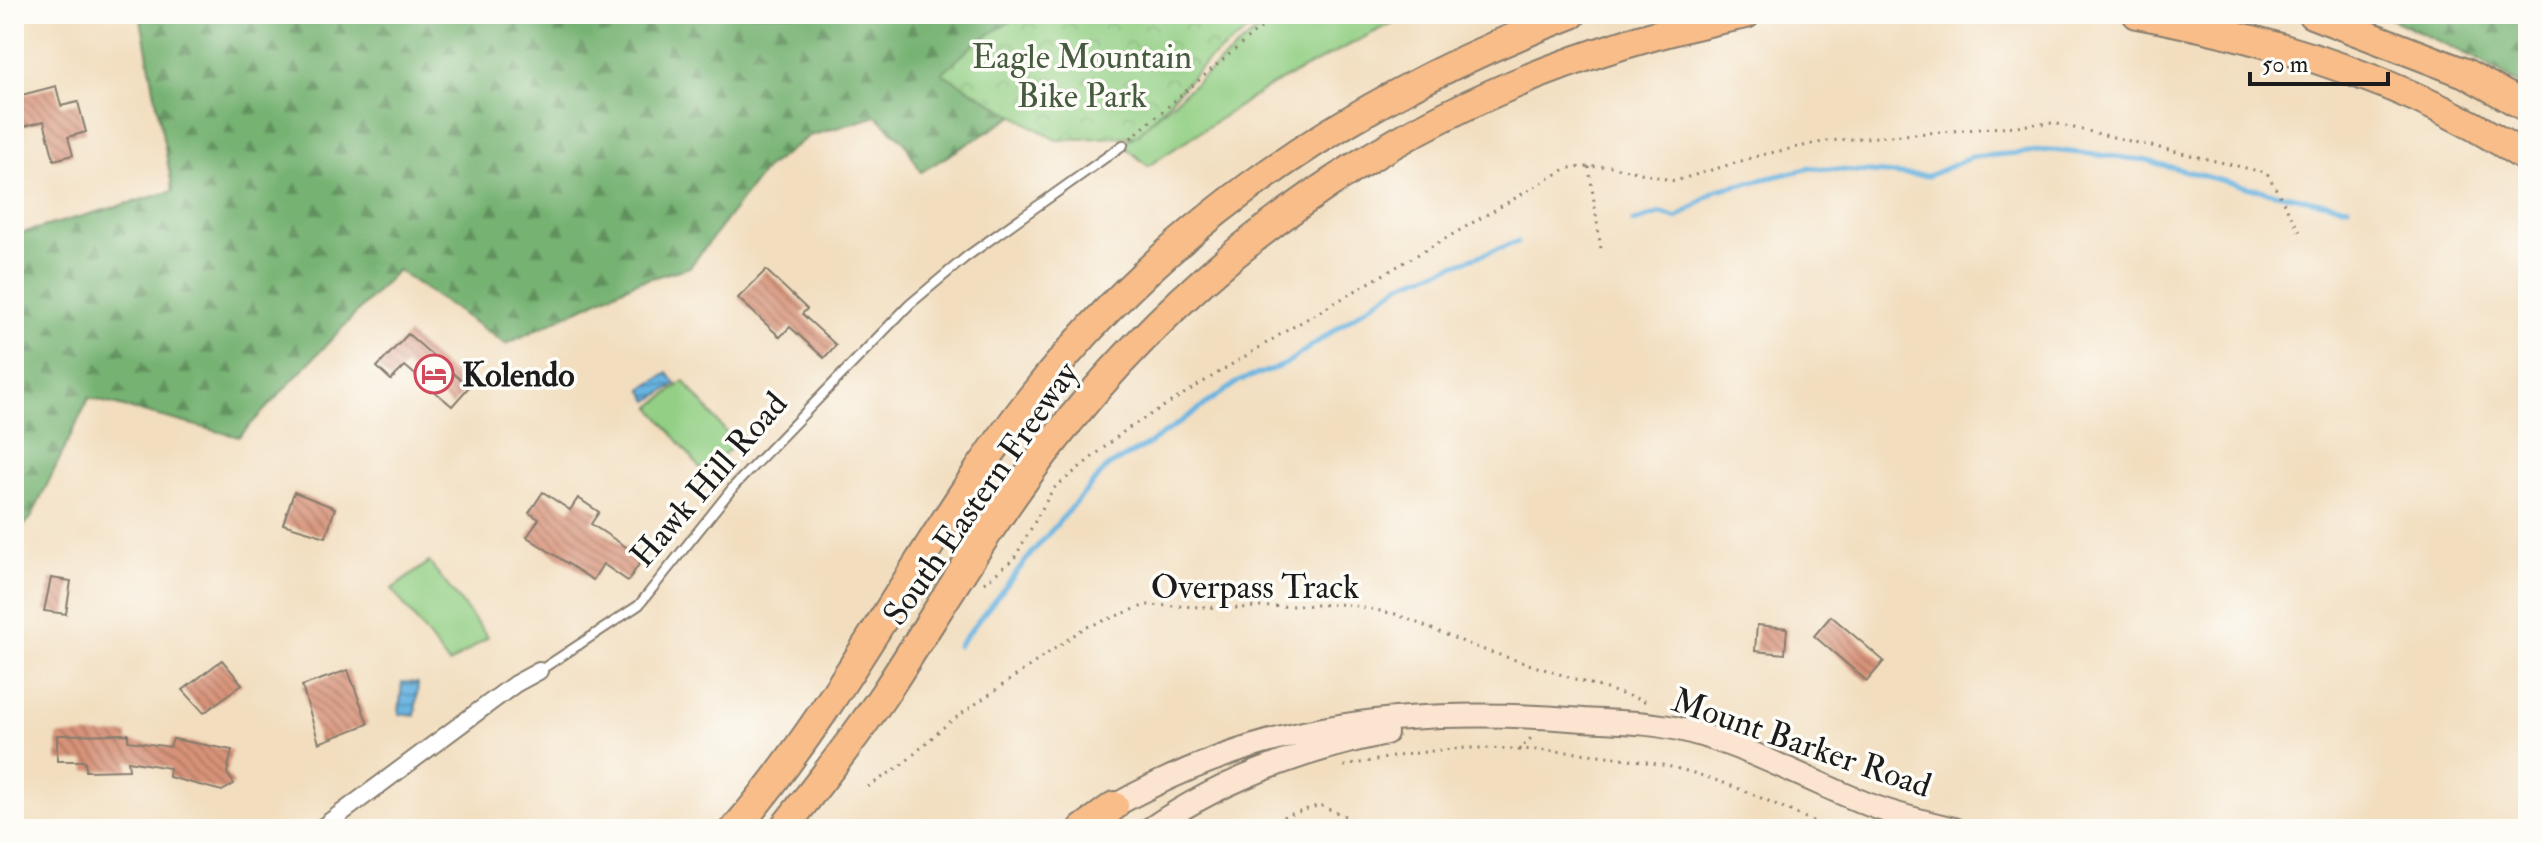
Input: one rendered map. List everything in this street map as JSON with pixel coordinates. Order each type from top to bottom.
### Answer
[{"type":"highway","name":"South Eastern Freeway","points":[[735,829],[805,742],[954,510],[1032,397],[1094,325],[1162,257],[1238,195],[1356,115],[1404,87],[1492,44],[1572,14]]},
{"type":"highway","name":"South Eastern Freeway","points":[[783,829],[883,695],[1011,499],[1105,376],[1175,304],[1248,241],[1328,182],[1412,132],[1500,88],[1592,53],[1689,25],[1746,14]]},
{"type":"highway","points":[[2137,14],[2283,48],[2357,74],[2445,113],[2528,159]]},
{"type":"highway","points":[[2312,14],[2465,73],[2528,108]]},
{"type":"highway","points":[[1083,829],[1114,806]]},
{"type":"main road","name":"Mount Barker Road","points":[[1114,806],[1161,779],[1216,755],[1288,735],[1406,716],[1505,714],[1633,721],[1688,731],[1741,749],[1869,804],[1954,829]]},
{"type":"main road","name":"Mount Barker Road","points":[[1150,829],[1232,781],[1342,743],[1443,726],[1499,724],[1618,731],[1710,749],[1913,829]]},
{"type":"street","name":"Hawk Hill Road","points":[[320,829],[515,684],[539,671]]},
{"type":"lane","name":"Hawk Hill Road","points":[[539,671],[639,605],[735,485],[910,304],[966,257],[1123,145]]},
{"type":"path","points":[[1123,145],[1253,34],[1283,14]]},
{"type":"path","points":[[947,596],[986,583],[1014,559],[1053,489],[1127,429],[1312,315],[1567,168],[1610,166],[1675,181],[1761,155],[1827,141],[2053,123],[2267,173],[2301,234]]},
{"type":"path","points":[[1589,167],[1601,249]]},
{"type":"path","name":"Overpass Track","points":[[868,787],[903,764],[947,724],[1084,628],[1146,605],[1235,608],[1345,604],[1395,614],[1481,649],[1648,703]]},
{"type":"path","points":[[1340,766],[1424,752],[1476,748],[1617,759],[1670,767],[1721,782],[1829,829]]},
{"type":"path","points":[[1245,829],[1320,805],[1374,829]]},
{"type":"green space","points":[[140,14],[1044,14],[1020,112],[921,172],[905,143],[877,116],[809,136],[765,169],[690,267],[634,283],[506,344],[397,270],[239,437],[89,398],[31,518],[14,537],[14,235],[173,191]]},
{"type":"green space","name":"Eagle Mountain Bike Park","points":[[1023,14],[1271,14],[1206,62],[1137,136],[1056,140],[942,73],[978,41]]},
{"type":"green space","points":[[1283,14],[1409,14],[1265,89],[1148,166],[1123,145],[1253,34]]},
{"type":"green space","points":[[2380,14],[2528,14],[2528,90],[2477,59]]},
{"type":"green space","points":[[684,381],[736,444],[703,472],[651,407]]},
{"type":"green space","points":[[429,562],[488,637],[449,664],[392,589]]},
{"type":"water","points":[[668,373],[676,384],[649,401],[642,389]]},
{"type":"water","points":[[402,682],[418,683],[415,716],[399,714]]},
{"type":"building","points":[[56,86],[61,106],[78,102],[86,132],[68,137],[73,155],[54,160],[44,121],[18,128],[14,97]]},
{"type":"building","points":[[766,270],[807,309],[802,314],[836,345],[824,358],[790,327],[780,337],[738,298]]},
{"type":"building","name":"Kolendo","points":[[408,334],[469,387],[452,406],[405,366],[391,380],[377,367]]},
{"type":"building","points":[[294,492],[335,508],[326,537],[283,524]]},
{"type":"building","points":[[543,492],[570,510],[578,498],[599,512],[591,524],[643,558],[628,581],[603,564],[593,580],[527,537],[539,519],[529,513]]},
{"type":"building","points":[[51,578],[71,581],[66,614],[44,611]]},
{"type":"building","points":[[1831,616],[1884,661],[1867,681],[1814,636]]},
{"type":"building","points":[[1757,625],[1787,628],[1785,654],[1755,651]]},
{"type":"building","points":[[222,660],[242,684],[204,713],[183,690]]},
{"type":"building","points":[[348,670],[368,724],[319,743],[302,686]]},
{"type":"building","points":[[128,734],[128,741],[170,747],[173,739],[232,750],[227,773],[234,784],[222,791],[169,777],[170,768],[128,761],[129,770],[86,771],[85,761],[57,761],[57,735]]},
{"type":"waterway","points":[[1633,222],[1662,213],[1677,218],[1717,190],[1811,168],[1928,176],[1972,157],[2052,150],[2144,160],[2254,189],[2348,207]]},
{"type":"waterway","points":[[958,646],[1036,548],[1107,467],[1147,445],[1239,381],[1284,365],[1401,284],[1517,242]]},
{"type":"place","name":"Kolendo","points":[[434,374]]}]
